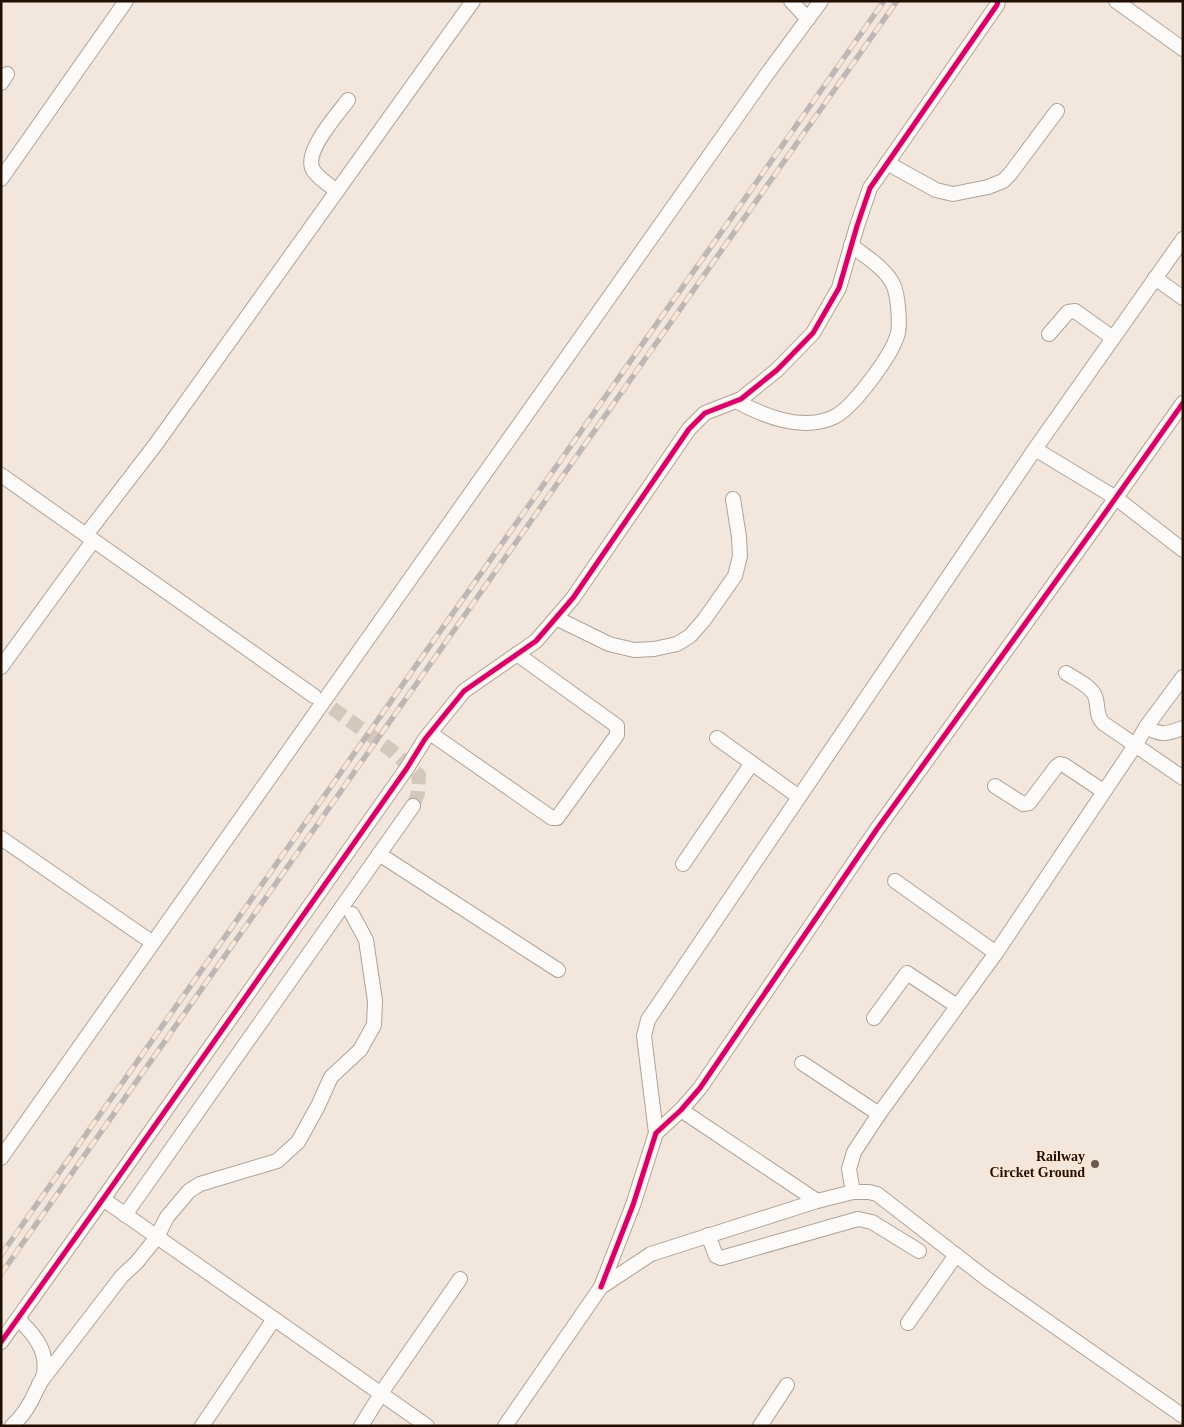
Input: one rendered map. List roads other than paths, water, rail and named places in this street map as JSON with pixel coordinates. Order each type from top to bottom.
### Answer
[{"type":"street","points":[[1,179],[126,1]]},
{"type":"street","points":[[1,667],[156,444],[472,1]]},
{"type":"street","points":[[791,1],[808,19]]},
{"type":"street","points":[[1,1158],[821,1]]},
{"type":"street","points":[[1,1342],[103,1200],[430,733],[464,691],[536,641],[556,618],[573,598],[689,429],[706,413],[736,401],[777,370],[813,333],[839,288],[870,188],[998,1]]},
{"type":"street","points":[[1116,1],[1183,49]]},
{"type":"street","points":[[336,191],[314,172],[311,165],[311,156],[315,146],[348,100]]},
{"type":"street","points":[[887,163],[936,190],[953,194],[988,187],[1003,181],[1010,174],[1057,111]]},
{"type":"street","points":[[505,1426],[601,1288],[633,1205],[656,1133],[644,1036],[648,1020],[1035,449],[1183,239]]},
{"type":"street","points":[[736,401],[771,417],[788,421],[811,422],[834,417],[848,407],[888,356],[898,332],[898,303],[894,286],[888,275],[851,245]]},
{"type":"street","points":[[1155,278],[1183,298]]},
{"type":"street","points":[[1050,334],[1068,312],[1075,311],[1113,338]]},
{"type":"street","points":[[656,1133],[681,1110],[700,1088],[877,829],[1183,403]]},
{"type":"street","points":[[1035,449],[1116,498],[1183,550]]},
{"type":"street","points":[[1,475],[314,696]]},
{"type":"street","points":[[556,618],[609,644],[634,650],[654,649],[677,644],[690,636],[704,620],[735,576],[740,556],[740,547],[733,499]]},
{"type":"street","points":[[430,733],[552,818],[557,818],[617,735],[617,726],[517,654]]},
{"type":"street","points":[[1066,673],[1092,691],[1097,702],[1098,715],[1103,723],[1183,778]]},
{"type":"street","points":[[853,1192],[849,1169],[854,1152],[996,953],[1146,727],[1183,677]]},
{"type":"street","points":[[1146,727],[1166,734],[1183,728]]},
{"type":"street","points":[[717,738],[799,797]]},
{"type":"street","points":[[683,864],[752,763]]},
{"type":"street","points":[[995,786],[1023,804],[1026,804],[1029,803],[1056,767],[1064,764],[1103,791]]},
{"type":"street","points":[[125,1215],[412,806]]},
{"type":"street","points":[[1,838],[153,943]]},
{"type":"street","points":[[379,854],[558,970]]},
{"type":"street","points":[[895,881],[996,953]]},
{"type":"street","points":[[39,1384],[122,1276],[137,1262],[157,1237],[167,1217],[189,1191],[200,1184],[277,1161],[298,1142],[318,1106],[330,1077],[360,1050],[374,1025],[375,1001],[366,940],[352,914]]},
{"type":"street","points":[[874,1018],[908,973],[957,1006]]},
{"type":"street","points":[[802,1063],[880,1114]]},
{"type":"street","points":[[681,1110],[817,1201]]},
{"type":"street","points":[[601,1288],[651,1254],[817,1201],[853,1192],[869,1192],[877,1194],[956,1255],[1183,1416]]},
{"type":"street","points":[[103,1200],[427,1426]]},
{"type":"street","points":[[708,1235],[716,1256],[721,1258],[858,1219],[866,1220],[919,1251]]},
{"type":"street","points":[[908,1323],[956,1255]]},
{"type":"street","points":[[361,1426],[460,1278]]},
{"type":"street","points":[[202,1426],[274,1318]]},
{"type":"street","points":[[12,1426],[24,1415],[44,1373],[44,1356],[38,1341],[18,1319]]},
{"type":"street","points":[[760,1426],[787,1385]]},
{"type":"tunnel","points":[[315,696],[391,750],[419,775],[418,793],[413,806]]},
{"type":"railway","points":[[1,1255],[884,1]]},
{"type":"railway","points":[[1,1274],[897,1]]},
{"type":"place","name":"Railway Circket Ground","points":[[1095,1164]]}]
